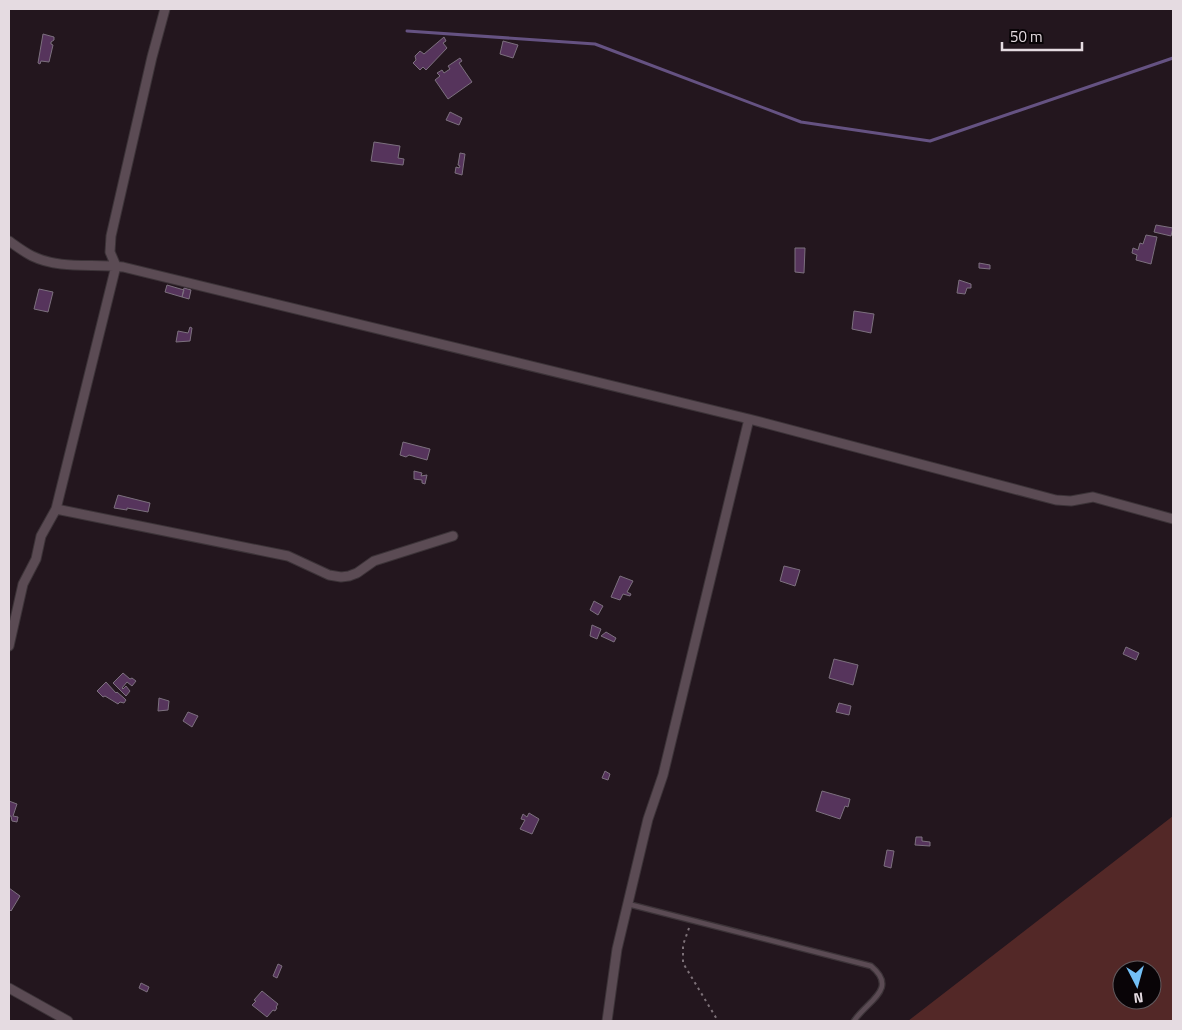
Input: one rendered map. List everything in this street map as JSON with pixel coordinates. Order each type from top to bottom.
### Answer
[{"type":"street","points":[[9,646],[23,584],[36,559],[41,536],[56,509],[116,266],[110,252],[111,236],[152,57],[165,9]]},
{"type":"street","points":[[9,241],[33,257],[54,263],[77,266],[116,266],[749,419],[1056,500],[1071,501],[1093,497],[1173,519]]},
{"type":"street","points":[[607,1021],[617,949],[648,819],[663,775],[749,419]]},
{"type":"street","points":[[56,509],[288,556],[329,575],[341,577],[357,573],[374,561],[453,536]]},
{"type":"street","points":[[9,988],[68,1021]]},
{"type":"lane","points":[[628,904],[871,966],[879,972],[884,982],[882,991],[854,1021]]},
{"type":"path","points":[[692,921],[683,945],[683,963],[718,1021]]},
{"type":"shaded area","points":[[1173,816],[1173,1021],[908,1021]]},
{"type":"building","points":[[43,34],[54,37],[54,40],[51,42],[53,45],[49,62],[41,61],[40,64],[38,63]]},
{"type":"building","points":[[444,37],[446,41],[443,43],[447,48],[426,70],[423,67],[420,70],[413,63],[416,60],[415,56],[420,51],[424,54]]},
{"type":"building","points":[[503,41],[518,45],[513,58],[500,54]]},
{"type":"building","points":[[460,58],[462,61],[459,63],[472,82],[448,99],[435,80],[440,76],[437,73],[442,70],[444,73],[450,69],[448,66]]},
{"type":"building","points":[[450,112],[462,118],[459,125],[446,120]]},
{"type":"building","points":[[374,142],[400,146],[398,158],[404,159],[403,165],[371,161]]},
{"type":"building","points":[[460,153],[465,154],[462,175],[455,173],[456,167],[459,168],[460,166],[458,165]]},
{"type":"building","points":[[1156,225],[1173,228],[1171,236],[1154,232]]},
{"type":"building","points":[[1146,235],[1157,237],[1151,264],[1136,260],[1137,255],[1132,253],[1133,248],[1138,250],[1140,243],[1143,244]]},
{"type":"building","points":[[795,248],[805,248],[804,273],[795,272]]},
{"type":"building","points":[[979,263],[990,265],[990,269],[979,268]]},
{"type":"building","points":[[959,280],[971,284],[971,288],[967,288],[965,294],[957,293]]},
{"type":"building","points":[[167,285],[184,290],[182,297],[165,292]]},
{"type":"building","points":[[184,288],[191,290],[189,299],[182,297]]},
{"type":"building","points":[[39,289],[53,292],[48,312],[34,309]]},
{"type":"building","points":[[854,311],[874,314],[871,333],[852,329]]},
{"type":"building","points":[[190,327],[192,328],[190,341],[176,342],[178,331],[188,333]]},
{"type":"building","points":[[403,442],[430,449],[427,460],[409,455],[406,457],[400,455]]},
{"type":"building","points":[[414,471],[422,473],[421,476],[427,475],[425,484],[422,483],[422,480],[414,479]]},
{"type":"building","points":[[118,495],[150,503],[148,512],[127,508],[127,510],[114,508]]},
{"type":"building","points":[[784,566],[800,570],[795,586],[780,581]]},
{"type":"building","points":[[620,576],[633,581],[627,592],[631,594],[630,596],[623,594],[620,600],[611,597]]},
{"type":"building","points":[[594,601],[603,606],[598,615],[590,610]]},
{"type":"building","points":[[592,625],[601,629],[597,639],[590,636]]},
{"type":"building","points":[[606,632],[616,638],[614,642],[601,636]]},
{"type":"building","points":[[1126,647],[1139,653],[1136,660],[1123,654]]},
{"type":"building","points":[[834,659],[858,665],[853,685],[829,678]]},
{"type":"building","points":[[123,673],[136,681],[132,686],[127,682],[122,688],[126,686],[130,691],[126,696],[113,683]]},
{"type":"building","points":[[106,682],[126,700],[124,703],[120,702],[118,704],[105,696],[103,697],[97,691]]},
{"type":"building","points":[[159,698],[169,701],[168,710],[158,711]]},
{"type":"building","points":[[839,703],[851,706],[849,715],[836,712]]},
{"type":"building","points":[[188,712],[198,716],[192,727],[183,721]]},
{"type":"building","points":[[605,771],[610,774],[608,780],[602,778]]},
{"type":"building","points":[[822,791],[850,799],[848,807],[845,806],[840,819],[816,811]]},
{"type":"building","points":[[9,801],[17,804],[13,816],[18,817],[17,822],[12,821],[11,816],[9,816]]},
{"type":"building","points":[[529,813],[539,819],[532,834],[520,829],[525,820],[521,819],[523,814],[527,817]]},
{"type":"building","points":[[916,837],[922,837],[922,841],[930,842],[930,846],[915,845]]},
{"type":"building","points":[[887,850],[894,851],[891,868],[884,866]]},
{"type":"building","points":[[9,888],[20,896],[11,911],[9,909]]},
{"type":"building","points":[[278,964],[282,966],[277,978],[273,976]]},
{"type":"building","points":[[141,983],[149,987],[147,992],[139,988]]},
{"type":"building","points":[[262,991],[278,1004],[275,1011],[273,1010],[267,1017],[252,1005]]},
{"type":"waterway","points":[[407,31],[595,44],[801,122],[930,141],[1173,58]]}]
